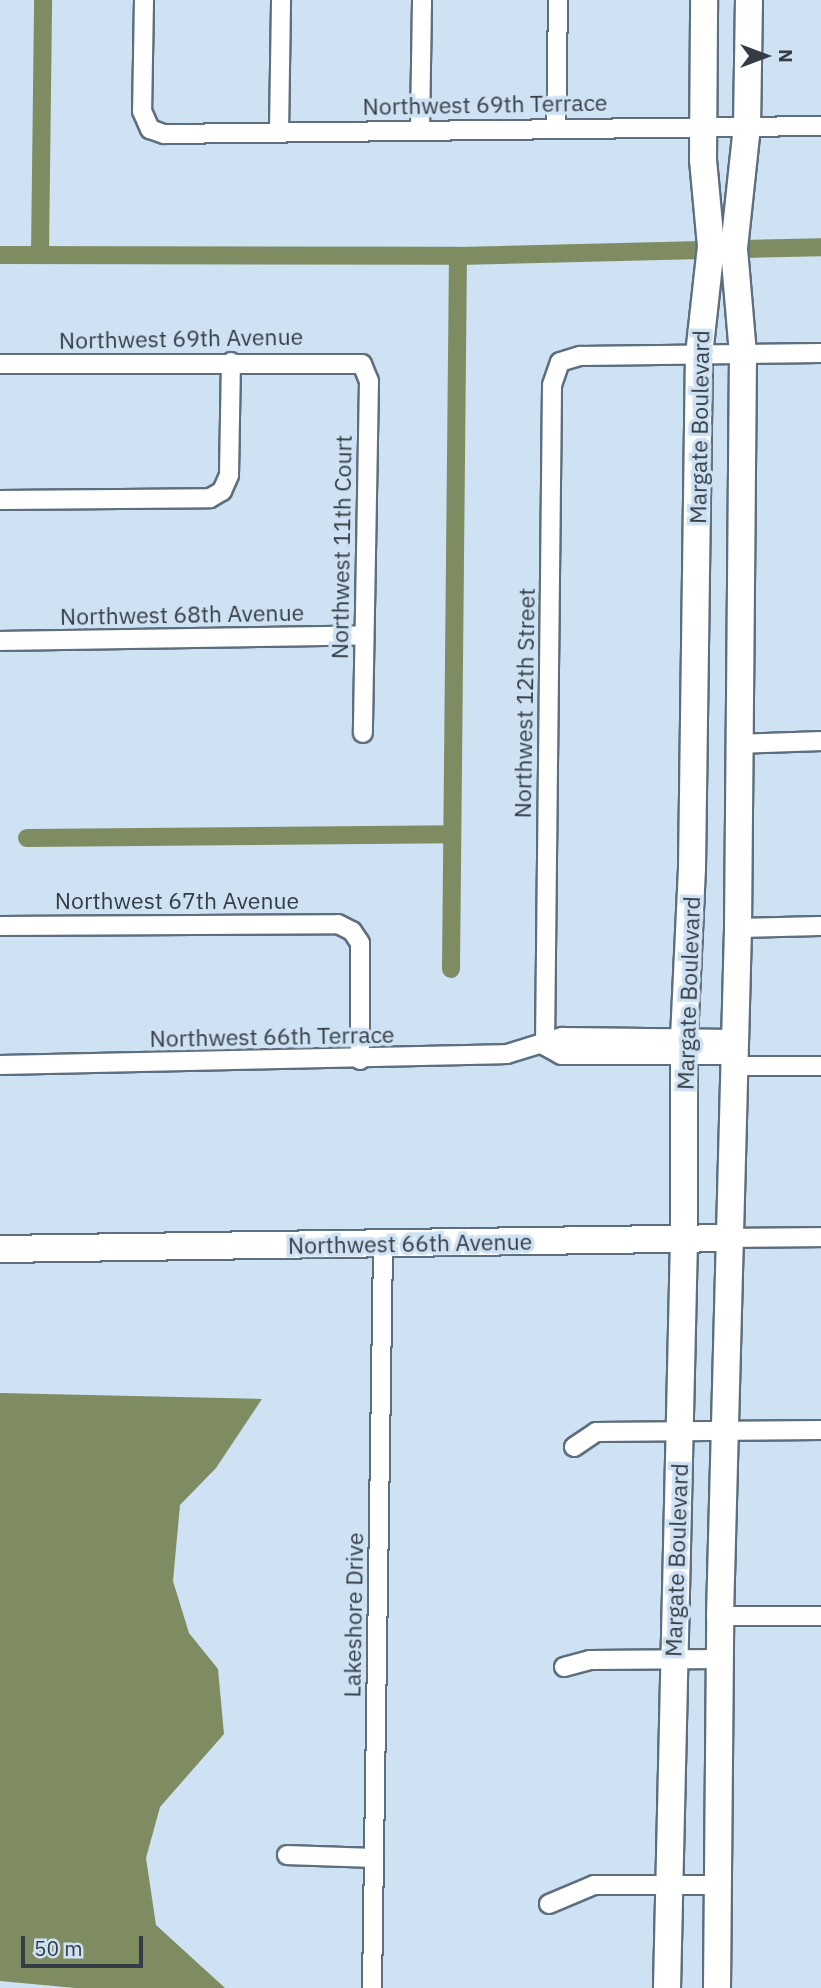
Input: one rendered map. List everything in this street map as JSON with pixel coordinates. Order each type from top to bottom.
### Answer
[{"type":"street","name":"Northwest 69th Terrace","points":[[144,0],[142,111],[150,129],[164,134],[704,125],[821,126]]},
{"type":"street","points":[[279,131],[281,0]]},
{"type":"street","points":[[421,129],[422,0]]},
{"type":"street","points":[[556,129],[558,0]]},
{"type":"street","name":"Margate Boulevard","points":[[704,0],[704,125],[723,233]]},
{"type":"street","name":"Margate Boulevard","points":[[667,1988],[672,1660],[684,1239],[684,1046],[692,867],[698,355],[722,263],[723,233],[747,127],[748,0]]},
{"type":"street","name":"Margate Boulevard","points":[[717,1988],[720,1616],[738,928],[737,744],[743,354],[722,263]]},
{"type":"street","points":[[698,355],[821,353]]},
{"type":"street","name":"Northwest 12th Street","points":[[545,1046],[552,385],[560,362],[580,356],[698,355]]},
{"type":"street","points":[[0,500],[210,498],[222,491],[229,475],[231,362]]},
{"type":"street","name":"Northwest 69th Avenue","points":[[0,365],[231,362],[362,364]]},
{"type":"street","name":"Northwest 11th Court","points":[[362,364],[369,381],[363,733]]},
{"type":"street","name":"Northwest 68th Avenue","points":[[0,641],[364,635]]},
{"type":"street","points":[[737,744],[821,741]]},
{"type":"street","name":"Northwest 67th Avenue","points":[[0,926],[338,924],[352,931],[360,943],[360,1060]]},
{"type":"street","points":[[738,928],[821,926]]},
{"type":"street","name":"Northwest 66th Terrace","points":[[0,1065],[360,1060],[507,1054],[545,1046],[562,1037],[684,1046],[821,1066]]},
{"type":"street","name":"Northwest 66th Avenue","points":[[0,1249],[821,1237]]},
{"type":"street","name":"Lakeshore Drive","points":[[372,1988],[383,1243]]},
{"type":"street","points":[[574,1447],[596,1432],[821,1430]]},
{"type":"street","points":[[720,1616],[821,1616]]},
{"type":"street","points":[[564,1667],[590,1660],[720,1659]]},
{"type":"street","points":[[288,1855],[374,1858]]},
{"type":"street","points":[[549,1905],[594,1885],[716,1885]]},
{"type":"shaded area","points":[[0,1393],[262,1399],[216,1468],[180,1505],[173,1581],[189,1633],[218,1669],[224,1734],[160,1807],[146,1858],[156,1925],[225,1988],[75,1988],[0,1981]]},
{"type":"waterway","points":[[40,254],[43,0]]},
{"type":"waterway","points":[[0,255],[458,256],[821,247]]},
{"type":"waterway","points":[[451,969],[458,256]]},
{"type":"waterway","points":[[27,838],[452,834]]}]
